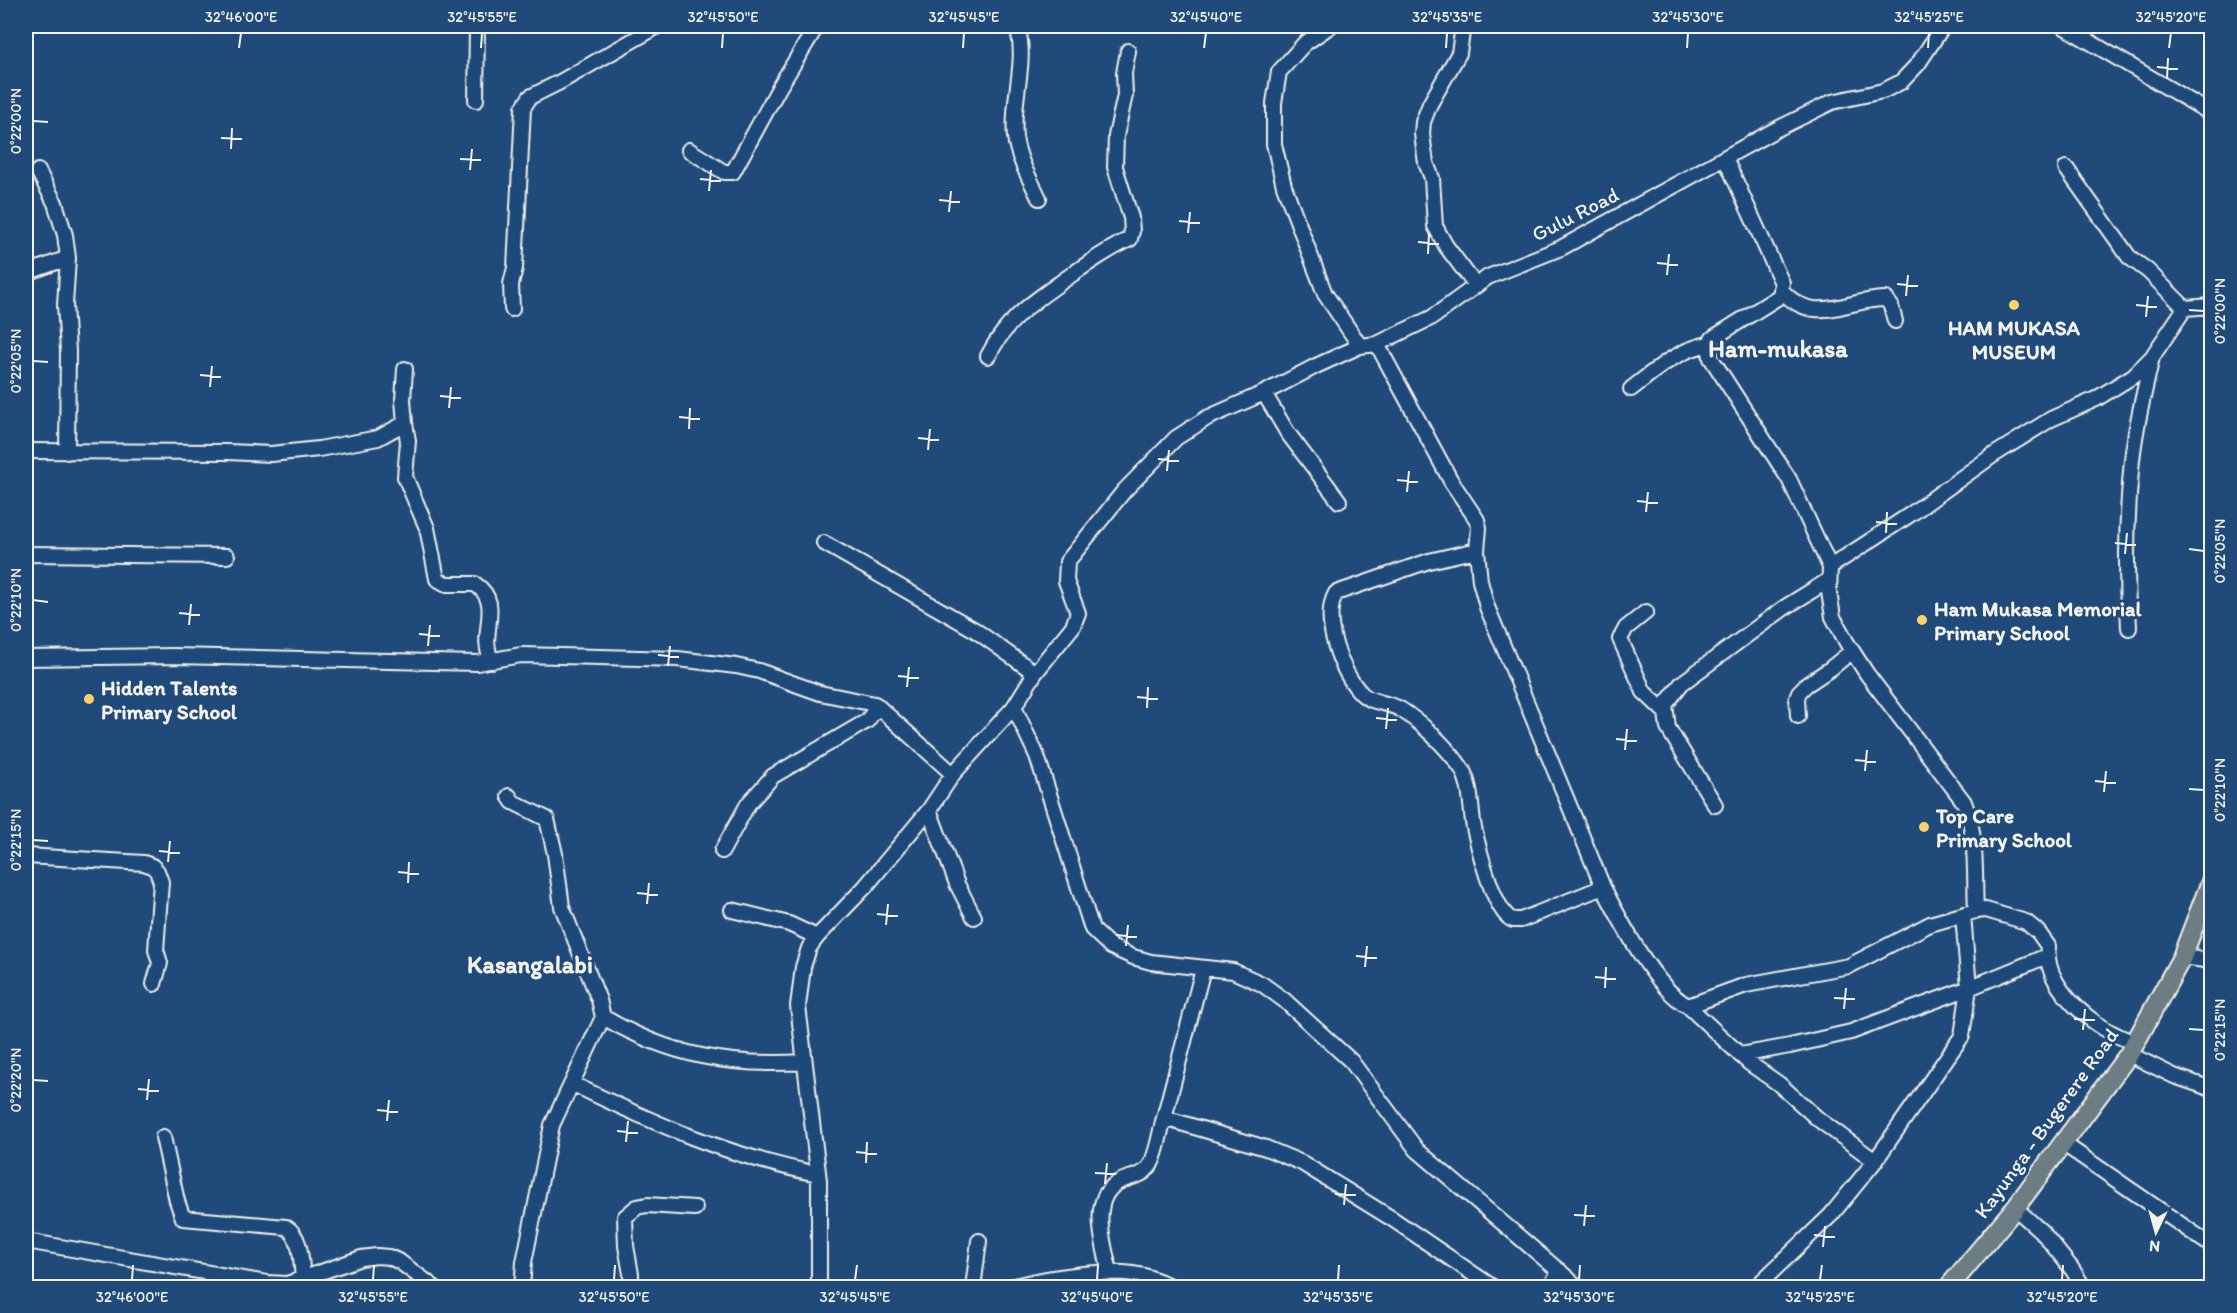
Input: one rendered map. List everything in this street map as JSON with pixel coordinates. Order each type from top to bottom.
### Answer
[{"type":"main road","name":"Kayunga - Bugerere Road","points":[[1948,1287],[2015,1208],[2132,1048],[2182,957],[2211,879]]},
{"type":"street","points":[[476,100],[477,26]]},
{"type":"street","points":[[512,309],[511,284],[515,268],[523,108],[530,97],[658,26]]},
{"type":"street","points":[[1017,26],[1021,63],[1015,114],[1016,138],[1021,160],[1039,198]]},
{"type":"street","points":[[1330,26],[1304,44],[1279,72],[1274,103],[1275,144],[1284,186],[1325,294],[1360,346]]},
{"type":"street","points":[[1462,26],[1459,53],[1430,104],[1423,122],[1422,134],[1426,163],[1432,178],[1435,226],[1446,246],[1476,286]]},
{"type":"street","name":"Gulu Road","points":[[1035,673],[1073,626],[1078,613],[1066,582],[1067,562],[1124,491],[1176,438],[1207,418],[1264,393],[1316,366],[1360,346],[1377,344],[1433,317],[1488,278],[1561,248],[1832,102],[1883,91],[1901,82],[1918,64],[1942,26]]},
{"type":"street","points":[[2063,26],[2211,114]]},
{"type":"street","points":[[689,150],[724,172],[733,172],[780,86],[813,32]]},
{"type":"street","points":[[988,356],[1004,329],[1029,304],[1090,261],[1130,239],[1131,218],[1116,167],[1116,136],[1125,95],[1124,73],[1128,51]]},
{"type":"street","points":[[1725,158],[1782,283],[1782,291],[1780,296],[1713,338],[1709,344],[1711,358],[1789,479],[1830,574],[1829,592],[1833,617],[1852,651],[1964,802],[1971,819],[1974,839],[1969,988],[1962,1036],[1875,1161],[1831,1215],[1755,1287]]},
{"type":"street","points":[[2066,168],[2129,257],[2177,297],[2185,308]]},
{"type":"street","points":[[38,171],[55,203],[65,235],[68,258],[65,305],[68,351],[67,452]]},
{"type":"street","points":[[26,273],[68,258]]},
{"type":"street","points":[[1782,291],[1793,303],[1827,310],[1873,299],[1886,299],[1891,306],[1895,321]]},
{"type":"street","points":[[2185,308],[2211,306]]},
{"type":"street","points":[[1715,806],[1668,728],[1665,705],[1682,683],[1830,574],[2041,425],[2096,399],[2133,376],[2152,357],[2185,308]]},
{"type":"street","points":[[1377,344],[1446,471],[1477,520],[1480,581],[1487,607],[1603,887],[1619,918],[1649,966],[1677,1000],[1688,1006],[1740,1054],[1818,1119],[1875,1161]]},
{"type":"street","points":[[1631,388],[1675,356],[1692,347],[1709,344]]},
{"type":"street","points":[[2129,628],[2127,586],[2131,471],[2152,357]]},
{"type":"street","points":[[405,369],[403,400],[408,441],[405,477],[427,528],[437,579],[446,584],[475,584],[485,593],[489,605],[486,647],[492,662]]},
{"type":"street","points":[[1264,393],[1287,432],[1339,501]]},
{"type":"street","points":[[26,451],[271,454],[318,449],[378,438],[405,423]]},
{"type":"street","points":[[819,1287],[818,1174],[798,1006],[809,948],[865,887],[929,810],[953,774],[1014,707],[1035,673],[975,630],[824,543]]},
{"type":"street","points":[[1477,550],[1429,561],[1336,593],[1331,601],[1330,612],[1333,640],[1352,683],[1364,697],[1398,708],[1452,756],[1465,773],[1482,860],[1496,896],[1507,916],[1513,920],[1521,920],[1603,887]]},
{"type":"street","points":[[26,554],[227,556]]},
{"type":"street","points":[[1646,612],[1626,628],[1620,639],[1644,692],[1666,713]]},
{"type":"street","points":[[1798,716],[1799,692],[1852,651]]},
{"type":"street","points":[[26,658],[173,656],[477,663],[521,655],[678,659],[713,663],[759,671],[820,693],[878,706],[953,774]]},
{"type":"street","points":[[723,851],[748,804],[773,776],[867,721],[878,706]]},
{"type":"street","points":[[1014,707],[1037,756],[1092,929],[1111,946],[1151,963],[1233,970],[1263,984],[1351,1061],[1417,1150],[1579,1287]]},
{"type":"street","points":[[509,796],[513,802],[547,819],[555,854],[562,907],[599,1000],[603,1017],[552,1125],[524,1262],[522,1287]]},
{"type":"street","points":[[929,810],[957,884],[974,917]]},
{"type":"street","points":[[26,856],[144,863],[152,866],[157,871],[161,882],[156,950],[160,963],[154,984]]},
{"type":"street","points":[[732,910],[789,924],[817,937]]},
{"type":"street","points":[[1688,1006],[1746,985],[1849,966],[1930,924],[1986,910],[2026,922],[2038,932],[2048,946],[2047,956],[2061,989],[2074,1006],[2174,1076],[2211,1089]]},
{"type":"street","points":[[1740,1054],[1791,1046],[1851,1032],[2047,956]]},
{"type":"street","points":[[2182,957],[2211,961]]},
{"type":"street","points":[[1110,1273],[1101,1222],[1101,1206],[1106,1192],[1118,1182],[1141,1175],[1150,1166],[1203,969]]},
{"type":"street","points":[[603,1017],[628,1032],[661,1046],[726,1061],[765,1064],[804,1062]]},
{"type":"street","points":[[573,1084],[652,1122],[726,1151],[780,1167],[818,1174]]},
{"type":"street","points":[[1164,1118],[1266,1148],[1296,1160],[1394,1220],[1494,1287]]},
{"type":"street","points":[[164,1137],[177,1201],[183,1218],[286,1227],[297,1239],[303,1279]]},
{"type":"street","points":[[2064,1144],[2211,1246]]},
{"type":"street","points":[[631,1287],[626,1246],[626,1217],[637,1207],[647,1205],[695,1208]]},
{"type":"street","points":[[2015,1208],[2043,1233],[2084,1287]]},
{"type":"street","points":[[975,1287],[979,1241]]},
{"type":"street","points":[[26,1242],[267,1283],[287,1284],[361,1258],[389,1257],[400,1262],[435,1287]]},
{"type":"street","points":[[1549,1287],[1560,1271]]},
{"type":"street","points":[[1007,1287],[1063,1277],[1110,1273],[1141,1275],[1175,1287]]},
{"type":"place","name":"HAM MUKASA MUSEUM","points":[[2014,305]]},
{"type":"place","name":"Ham Mukasa Memorial Primary School","points":[[1922,620]]},
{"type":"place","name":"Hidden Talents Primary School","points":[[89,699]]},
{"type":"place","name":"Top Care Primary School","points":[[1924,827]]},
{"type":"district","name":"Ham-mukasa","points":[[1778,348]]},
{"type":"district","name":"Kasangalabi","points":[[530,964]]}]
